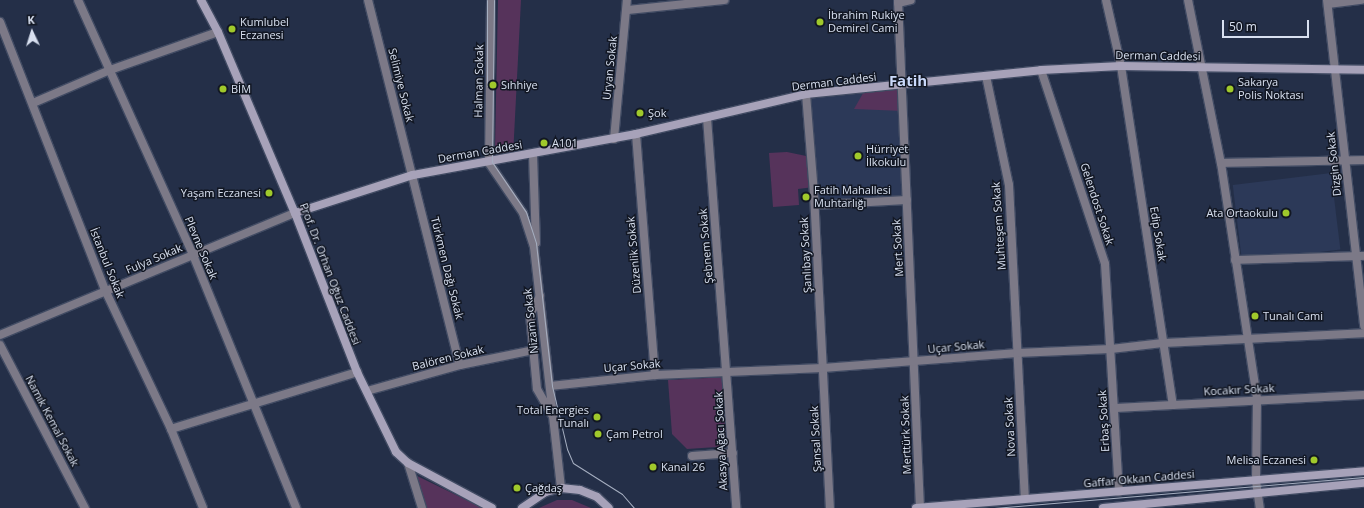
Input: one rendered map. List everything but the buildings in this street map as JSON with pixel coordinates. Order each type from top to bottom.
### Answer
[{"type":"main road","name":"Prof. Dr. Orhan Oğuz Caddesi","points":[[202,0],[218,32],[295,213],[357,372],[396,452],[408,463],[492,508]]},
{"type":"main road","name":"Derman Caddesi","points":[[295,213],[413,175],[489,163],[614,139],[806,94],[1041,70],[1121,66],[1364,70]]},
{"type":"main road","name":"Gaffar Okkan Caddesi","points":[[916,508],[1364,471]]},
{"type":"main road","points":[[1102,508],[1129,507],[1364,483]]},
{"type":"main road","points":[[522,508],[546,492],[561,488],[580,490],[597,497],[609,508]]},
{"type":"street","name":"Plevne Sokak","points":[[78,0],[193,255],[255,404],[296,508]]},
{"type":"street","name":"Selimiye Sokak","points":[[368,0],[413,175]]},
{"type":"street","name":"Halman Sokak","points":[[489,163],[490,0]]},
{"type":"street","name":"Uryan Sokak","points":[[614,139],[627,0]]},
{"type":"street","points":[[627,10],[724,0]]},
{"type":"street","points":[[898,1],[911,0]]},
{"type":"street","name":"Edip Sokak","points":[[1106,0],[1121,66],[1173,405]]},
{"type":"street","points":[[1188,0],[1200,68],[1221,162],[1257,399],[1256,481],[1260,508]]},
{"type":"street","points":[[1327,2],[1362,0]]},
{"type":"street","name":"Mert Sokak","points":[[898,1],[904,85],[907,200],[915,361]]},
{"type":"street","name":"Dizgin Sokak","points":[[1327,2],[1336,70],[1354,256],[1364,326]]},
{"type":"street","name":"İstanbul Sokak","points":[[0,22],[106,292],[172,429],[203,508]]},
{"type":"street","points":[[33,103],[110,70],[218,32]]},
{"type":"street","name":"Gelendost Sokak","points":[[1041,70],[1105,264],[1111,349]]},
{"type":"street","name":"Muhteşem Sokak","points":[[986,76],[1009,185],[1017,353]]},
{"type":"street","name":"Şanlıbay Sokak","points":[[806,94],[815,205],[823,368]]},
{"type":"street","name":"Şebnem Sokak","points":[[707,118],[728,372]]},
{"type":"street","name":"Düzenlik Sokak","points":[[636,134],[655,375]]},
{"type":"street","points":[[533,154],[534,247]]},
{"type":"street","points":[[1221,162],[1364,160]]},
{"type":"street","name":"Nizam Sokak","points":[[489,163],[523,213],[534,247],[561,488]]},
{"type":"street","name":"Türkmen Dağı Sokak","points":[[413,175],[460,365]]},
{"type":"street","points":[[815,205],[907,200]]},
{"type":"street","name":"Fulya Sokak","points":[[0,335],[295,213]]},
{"type":"street","points":[[1235,260],[1364,256]]},
{"type":"street","points":[[540,296],[530,315],[538,389],[553,416]]},
{"type":"street","name":"Uçar Sokak","points":[[550,386],[655,375],[823,368],[1017,353],[1111,349],[1163,343],[1364,334]]},
{"type":"street","name":"Namık Kemal Sokak","points":[[0,345],[85,508]]},
{"type":"street","name":"Erbaş Sokak","points":[[1111,349],[1119,492]]},
{"type":"street","name":"Balören Sokak","points":[[367,391],[460,365],[534,350]]},
{"type":"street","name":"Nova Sokak","points":[[1017,353],[1025,499]]},
{"type":"street","name":"Merttürk Sokak","points":[[915,361],[920,508]]},
{"type":"street","name":"Şansal Sokak","points":[[823,368],[830,508]]},
{"type":"street","points":[[172,429],[357,372]]},
{"type":"street","name":"Akasya Ağacı Sokak","points":[[728,372],[736,508]]},
{"type":"street","name":"Kocakır Sokak","points":[[1115,408],[1257,399],[1364,395]]},
{"type":"street","points":[[692,456],[733,453]]},
{"type":"street","points":[[408,463],[422,508]]},
{"type":"shaded area","points":[[498,0],[521,0],[513,156],[499,156],[495,149]]},
{"type":"shaded area","name":"Hürriyet İlkokulu","points":[[903,85],[907,200],[810,203],[806,88]]},
{"type":"shaded area","points":[[903,85],[903,111],[854,109],[866,88]]},
{"type":"shaded area","points":[[787,152],[811,157],[814,187],[798,189],[799,205],[773,207],[769,153]]},
{"type":"shaded area","name":"Ata Ortaokulu","points":[[1331,173],[1340,249],[1242,261],[1233,185]]},
{"type":"shaded area","points":[[728,377],[732,446],[687,449],[672,434],[668,380]]},
{"type":"shaded area","points":[[415,475],[483,508],[425,508]]},
{"type":"shaded area","points":[[557,500],[572,500],[591,508],[539,508]]},
{"type":"tram line","points":[[487,0],[487,86]]},
{"type":"tram line","points":[[494,0],[492,162],[526,212],[536,243],[552,386],[567,449],[573,463],[622,494],[634,508]]},
{"type":"tram line","points":[[994,508],[1364,477]]},
{"type":"place","name":"İbrahim Rukiye Demirel Cami","points":[[820,22]]},
{"type":"place","name":"Kumlubel Eczanesi","points":[[232,29]]},
{"type":"place","name":"Sıhhiye","points":[[493,85]]},
{"type":"place","name":"BİM","points":[[223,89]]},
{"type":"place","name":"Sakarya Polis Noktası","points":[[1230,89]]},
{"type":"place","name":"Şok","points":[[640,113]]},
{"type":"place","name":"A101","points":[[544,143]]},
{"type":"place","name":"Hürriyet İlkokulu","points":[[858,156]]},
{"type":"place","name":"Yaşam Eczanesi","points":[[269,193]]},
{"type":"place","name":"Fatih Mahallesi Muhtarlığı","points":[[806,197]]},
{"type":"place","name":"Ata Ortaokulu","points":[[1286,213]]},
{"type":"place","name":"Tunalı Cami","points":[[1255,316]]},
{"type":"place","name":"Total Energies Tunalı","points":[[597,417]]},
{"type":"place","name":"Çam Petrol","points":[[598,434]]},
{"type":"place","name":"Melisa Eczanesi","points":[[1314,460]]},
{"type":"place","name":"Kanal 26","points":[[653,467]]},
{"type":"place","name":"Çağdaş","points":[[517,488]]},
{"type":"district","name":"Fatih","points":[[908,81]]}]
